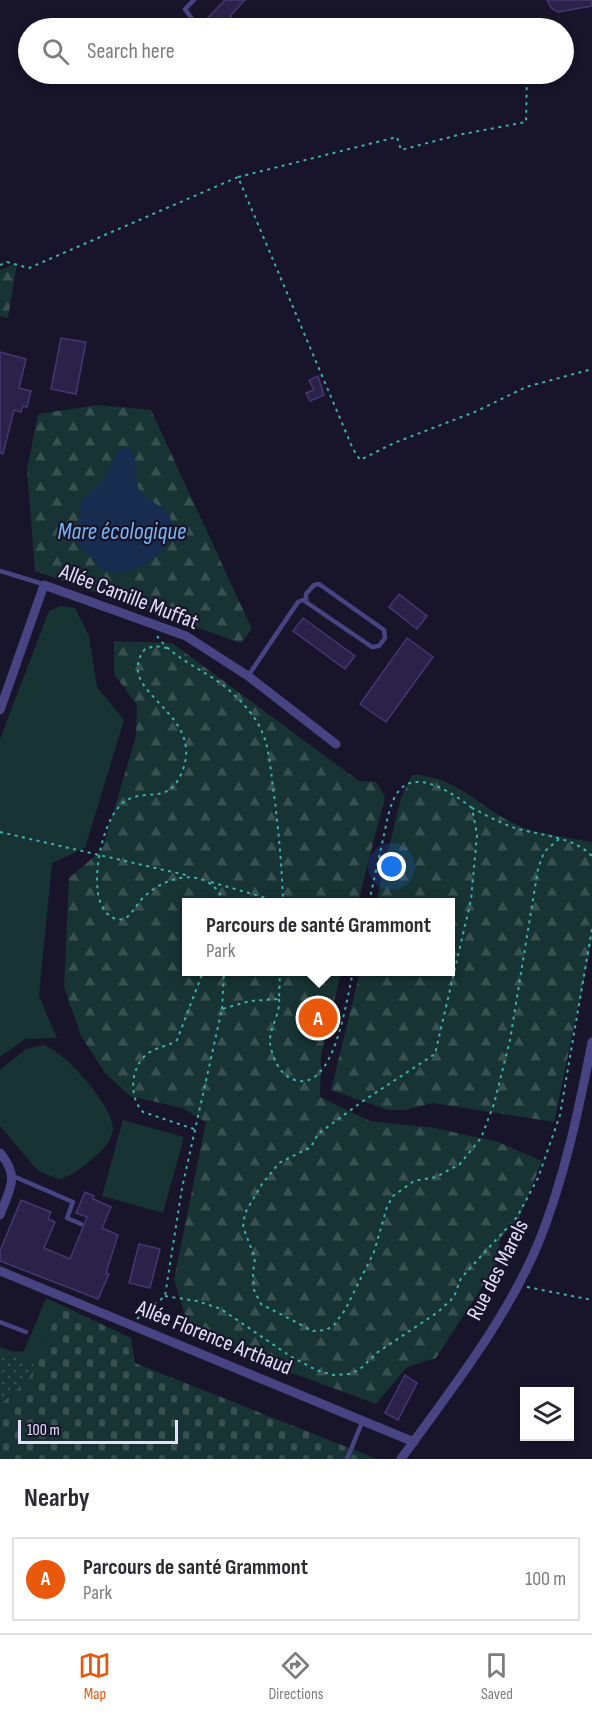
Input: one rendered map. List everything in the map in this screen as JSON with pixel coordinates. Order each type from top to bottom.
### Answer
[{"type":"street","name":"Allée Camille Muffat","points":[[0,710],[44,585],[161,625],[186,636],[248,676],[336,744]]},
{"type":"street","name":"Rue des Marels","points":[[401,1459],[511,1299],[538,1243],[581,1098],[592,1042]]},
{"type":"street","points":[[0,1153],[10,1165],[13,1176],[0,1215]]},
{"type":"street","name":"Allée Florence Arthaud","points":[[0,1271],[414,1442]]},
{"type":"lane","points":[[191,18],[185,9],[194,0]]},
{"type":"lane","points":[[0,571],[44,585]]},
{"type":"lane","points":[[248,676],[298,602],[306,600],[372,647],[379,646],[385,638],[384,630],[319,584],[314,585],[306,594],[306,600]]},
{"type":"lane","points":[[13,1176],[73,1202],[67,1218],[81,1224]]},
{"type":"lane","points":[[0,1322],[26,1332]]},
{"type":"lane","points":[[347,1459],[363,1419]]},
{"type":"path","points":[[0,265],[7,262],[29,268],[238,177],[397,137],[401,150],[458,135],[525,122],[527,84]]},
{"type":"path","points":[[238,177],[360,460],[526,387],[592,369]]},
{"type":"path","points":[[161,625],[157,636],[168,648],[208,673],[230,691],[249,710],[264,735],[272,765],[282,898]]},
{"type":"path","points":[[168,648],[155,646],[144,649],[138,664],[141,684],[172,714],[179,724],[187,748],[182,772],[171,789],[158,796],[129,798],[110,816],[100,855],[99,899],[105,912],[118,920],[125,919],[134,912],[141,901],[174,878],[193,877]]},
{"type":"path","points":[[370,898],[390,812],[401,788],[410,783],[422,782],[449,792],[472,808],[515,828],[580,844],[592,856]]},
{"type":"path","points":[[455,968],[471,900],[477,828],[472,808]]},
{"type":"path","points":[[0,832],[193,877],[265,898]]},
{"type":"path","points":[[453,976],[435,1054],[363,1101],[318,1134],[311,1147],[279,1163],[262,1184],[245,1213],[243,1227],[255,1258],[253,1274],[256,1298],[261,1304],[301,1327],[313,1331],[326,1330],[339,1319],[374,1252],[387,1207],[393,1196],[414,1181],[436,1176],[460,1164],[481,1138],[494,1104],[510,1040],[537,869],[544,852],[560,839]]},
{"type":"path","points":[[208,881],[222,898]]},
{"type":"path","points":[[165,1296],[197,1301],[221,1309],[290,1356],[333,1375],[350,1374],[359,1370],[378,1352],[438,1312],[454,1297],[461,1278],[517,1218],[538,1178],[560,1115],[592,929]]},
{"type":"path","points":[[194,1129],[143,1112],[138,1107],[132,1082],[144,1057],[150,1051],[171,1045],[177,1040],[201,976]]},
{"type":"path","points":[[130,1325],[165,1296],[167,1267],[194,1129],[222,1009],[224,976]]},
{"type":"path","points":[[280,976],[280,1010],[270,1039],[277,1064],[286,1076],[303,1081],[314,1078],[322,1071],[334,1050],[352,976]]},
{"type":"path","points":[[222,1009],[250,1001],[279,999]]},
{"type":"path","points":[[529,1288],[592,1300]]},
{"type":"green space","points":[[17,263],[8,318],[0,316],[0,270]]},
{"type":"green space","points":[[98,405],[151,410],[252,629],[241,643],[35,571],[27,469],[38,414]]},
{"type":"green space","points":[[61,606],[75,608],[89,636],[97,687],[124,720],[85,848],[52,863],[39,996],[57,1038],[25,1039],[0,1057],[0,739],[49,611]]},
{"type":"green space","points":[[114,641],[172,643],[359,781],[376,782],[385,797],[359,898],[182,898],[182,976],[340,976],[321,1056],[320,1097],[370,1121],[435,1128],[498,1142],[542,1161],[518,1221],[500,1238],[497,1264],[436,1358],[407,1367],[376,1404],[252,1358],[187,1322],[174,1279],[206,1122],[182,1108],[130,1096],[105,1073],[81,1036],[64,987],[69,878],[102,850],[136,736],[137,705],[114,674]]},
{"type":"green space","points":[[412,775],[428,777],[454,786],[502,817],[524,828],[592,842],[592,941],[554,1122],[433,1103],[405,1110],[388,1110],[331,1090],[359,976],[455,976],[455,898],[377,898],[401,798]]},
{"type":"green space","points":[[43,1045],[63,1057],[86,1080],[105,1106],[113,1128],[108,1143],[98,1154],[75,1172],[58,1179],[38,1171],[0,1126],[0,1070],[26,1049]]},
{"type":"green space","points":[[123,1120],[184,1137],[163,1213],[102,1196]]},
{"type":"green space","points":[[46,1298],[61,1305],[30,1378],[0,1405],[0,1347],[14,1352],[24,1351]]},
{"type":"green space","points":[[61,1305],[131,1338],[135,1363],[377,1459],[0,1459],[0,1405],[30,1377]]},
{"type":"green space","points":[[0,1350],[34,1364],[28,1377],[0,1403]]},
{"type":"water","name":"Mare écologique","points":[[128,447],[134,456],[138,487],[145,496],[166,511],[172,523],[172,534],[168,544],[150,562],[126,572],[114,573],[99,567],[78,544],[81,500],[104,480],[118,450]]},
{"type":"building","points":[[225,0],[245,0],[230,16],[232,18],[208,18]]},
{"type":"building","points":[[547,0],[592,0],[592,6],[558,12],[551,8]]},
{"type":"building","points":[[61,338],[86,342],[76,394],[51,389]]},
{"type":"building","points":[[0,352],[26,359],[19,388],[31,391],[27,407],[23,406],[21,412],[14,410],[3,454],[0,453]]},
{"type":"building","points":[[318,376],[324,395],[310,401],[306,393],[314,390],[309,380]]},
{"type":"building","points":[[399,594],[427,616],[417,629],[389,607]]},
{"type":"building","points":[[303,618],[355,656],[345,669],[293,631]]},
{"type":"building","points":[[407,638],[433,657],[386,722],[360,704]]},
{"type":"building","points":[[85,1192],[94,1196],[93,1199],[111,1207],[102,1228],[118,1235],[106,1273],[109,1274],[98,1299],[0,1261],[0,1251],[21,1200],[51,1212],[48,1219],[55,1222],[44,1248],[70,1259],[87,1217],[76,1213]]},
{"type":"building","points":[[139,1244],[160,1249],[150,1288],[129,1283]]},
{"type":"building","points":[[405,1375],[417,1383],[398,1420],[385,1413]]},
{"type":"place","name":"Parcours de santé Grammont","points":[[318,1018]]}]
